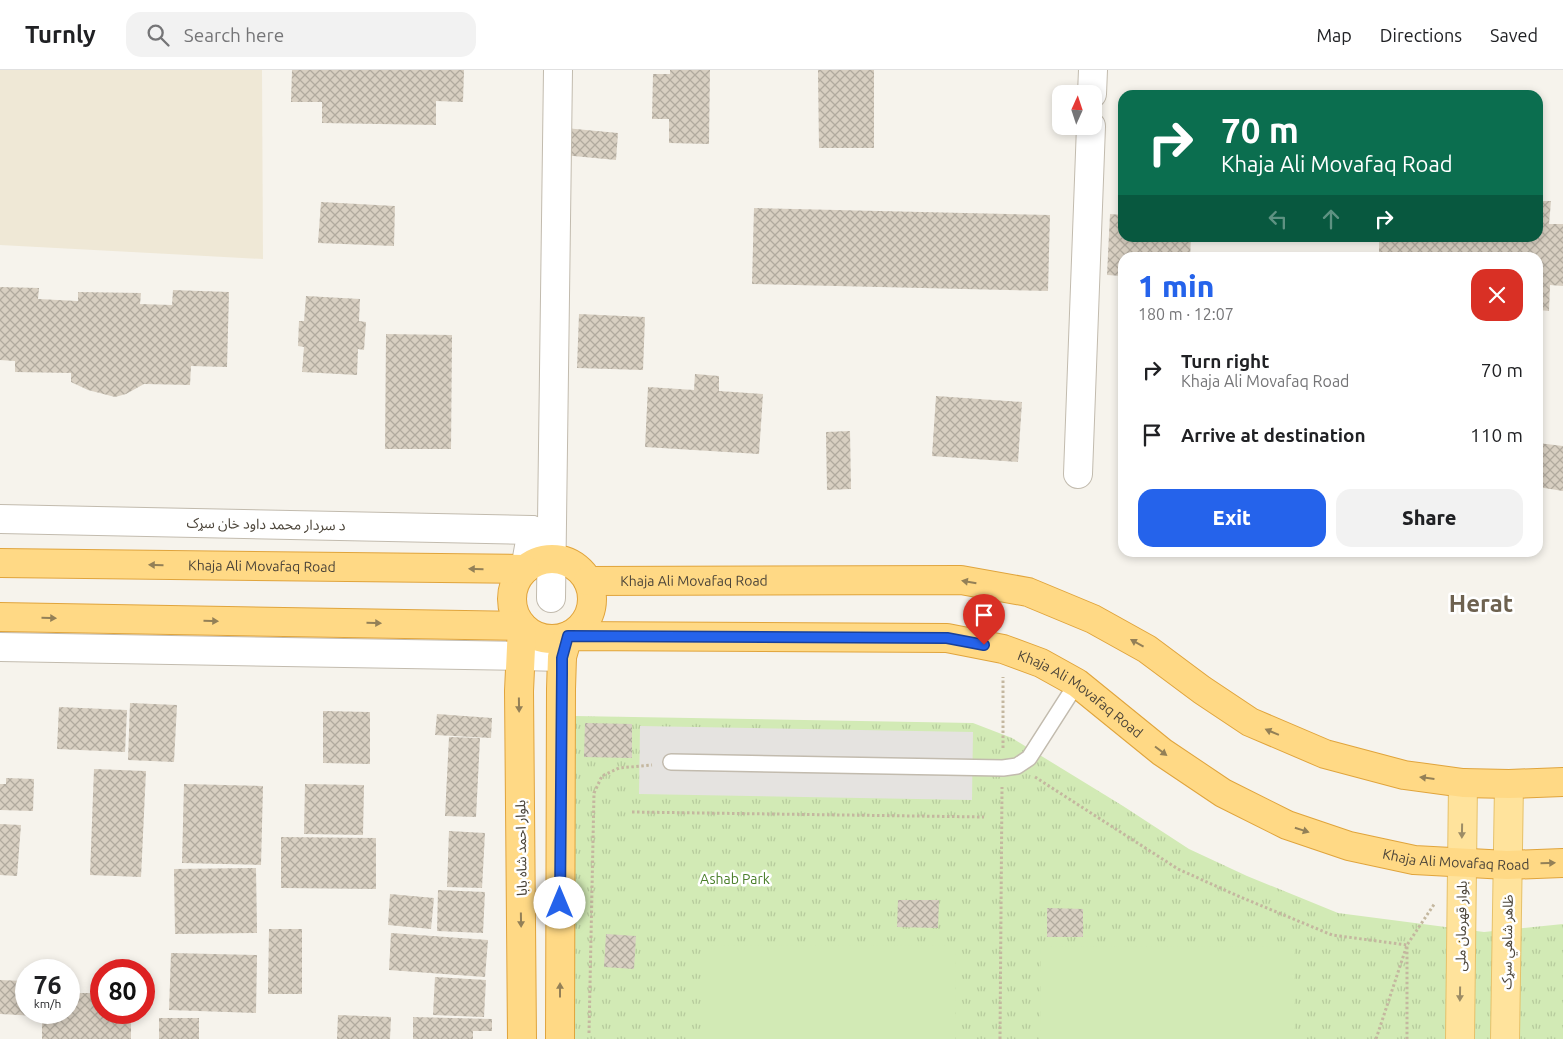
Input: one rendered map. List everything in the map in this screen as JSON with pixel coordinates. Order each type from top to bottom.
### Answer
[{"type":"highway","points":[[522,626],[513,607],[512,597],[518,577],[525,569],[537,562],[554,559],[566,561],[577,567],[588,581],[592,591],[592,602],[590,613],[585,622],[565,647],[560,1039]]},
{"type":"highway","name":"Khaja Ali Movafaq Road","points":[[0,563],[525,569]]},
{"type":"highway","name":"Khaja Ali Movafaq Road","points":[[588,581],[961,580],[1028,592],[1093,619],[1148,648],[1202,690],[1250,722],[1325,754],[1404,775],[1463,783],[1563,782]]},
{"type":"highway","points":[[0,617],[522,626]]},
{"type":"highway","name":"Khaja Ali Movafaq Road","points":[[522,626],[530,632],[544,637],[559,638],[565,647],[947,638],[1003,649],[1041,662],[1077,683],[1162,752],[1223,793],[1286,825],[1349,846],[1414,860],[1508,865],[1563,863]]},
{"type":"highway","name":"بلوار احمد شاه بابا","points":[[522,626],[519,692],[522,1039]]},
{"type":"main road","name":"بلوار قهرمان ملی","points":[[1460,1039],[1463,783]]},
{"type":"main road","name":"ظاهر شاهي سړک","points":[[1505,1039],[1509,784]]},
{"type":"street","points":[[550,598],[558,70]]},
{"type":"street","points":[[1092,85],[1093,70]]},
{"type":"street","points":[[1078,474],[1091,135]]},
{"type":"street","name":"د سردار محمد داود خان سړک","points":[[0,519],[532,530]]},
{"type":"street","points":[[532,530],[550,598]]},
{"type":"street","points":[[525,569],[532,530]]},
{"type":"street","points":[[550,598],[566,561]]},
{"type":"street","points":[[0,647],[521,656],[565,647]]},
{"type":"lane","points":[[671,762],[1010,767],[1029,758],[1077,683]]},
{"type":"path","points":[[1000,1039],[1010,767],[1003,649]]},
{"type":"path","points":[[589,1039],[594,793],[602,776],[619,768],[671,762]]},
{"type":"path","points":[[1010,767],[1111,825],[1178,869],[1229,892],[1332,935],[1407,945]]},
{"type":"path","points":[[632,812],[984,817]]},
{"type":"path","points":[[1376,1039],[1407,945],[1440,896]]},
{"type":"path","points":[[1407,945],[1407,1039]]},
{"type":"shaded area","points":[[0,70],[262,70],[263,259],[0,245]]},
{"type":"shaded area","points":[[640,726],[973,732],[972,800],[639,794]]},
{"type":"green space","name":"Ashab Park","points":[[575,716],[973,723],[1012,738],[1189,849],[1247,876],[1338,913],[1484,932],[1563,924],[1563,1039],[569,1039]]},
{"type":"green space","points":[[701,945],[956,946],[955,1039],[701,1039]]},
{"type":"green space","points":[[1041,946],[1294,947],[1294,1039],[1040,1039]]},
{"type":"building","points":[[292,70],[464,70],[463,102],[436,101],[436,125],[322,123],[322,102],[291,102]]},
{"type":"building","points":[[670,70],[710,70],[709,144],[669,143],[669,119],[652,119],[653,74],[670,74]]},
{"type":"building","points":[[818,70],[874,70],[874,148],[819,148]]},
{"type":"building","points":[[565,128],[618,133],[616,160],[563,155]]},
{"type":"building","points":[[1543,201],[1551,201],[1549,224],[1563,224],[1563,286],[1550,285],[1549,311],[1543,310],[1543,252],[1379,252],[1379,242],[1543,242]]},
{"type":"building","points":[[321,202],[395,206],[394,246],[318,243]]},
{"type":"building","points":[[754,208],[1050,215],[1048,291],[752,284]]},
{"type":"building","points":[[1110,214],[1118,215],[1118,242],[1191,242],[1190,252],[1118,252],[1118,276],[1107,275]]},
{"type":"building","points":[[0,287],[39,288],[38,299],[78,301],[78,292],[141,293],[140,304],[172,305],[173,290],[229,292],[227,367],[191,366],[190,385],[144,384],[126,394],[115,397],[88,390],[71,382],[71,373],[15,372],[15,361],[0,360]]},
{"type":"building","points":[[306,296],[360,299],[359,321],[366,322],[364,350],[358,349],[357,375],[302,372],[304,347],[298,346],[299,321],[304,321]]},
{"type":"building","points":[[579,314],[645,317],[643,370],[577,368]]},
{"type":"building","points":[[386,334],[452,335],[451,449],[385,449]]},
{"type":"building","points":[[695,374],[719,376],[719,391],[763,394],[759,454],[645,447],[648,387],[694,390]]},
{"type":"building","points":[[936,396],[1022,402],[1018,462],[932,456]]},
{"type":"building","points":[[850,431],[851,489],[827,490],[826,432]]},
{"type":"building","points":[[1543,444],[1563,446],[1563,491],[1543,488]]},
{"type":"building","points":[[130,703],[177,705],[174,762],[128,760]]},
{"type":"building","points":[[59,707],[127,710],[125,752],[57,749]]},
{"type":"building","points":[[323,711],[370,712],[370,764],[323,763]]},
{"type":"building","points":[[437,714],[492,718],[491,738],[435,735]]},
{"type":"building","points":[[585,723],[632,724],[632,758],[584,757]]},
{"type":"building","points":[[449,737],[480,738],[476,817],[445,816]]},
{"type":"building","points":[[94,769],[146,771],[141,877],[90,875]]},
{"type":"building","points":[[6,778],[34,779],[33,811],[0,810],[0,784],[6,784]]},
{"type":"building","points":[[184,784],[263,786],[261,865],[182,863]]},
{"type":"building","points":[[305,784],[364,785],[363,835],[304,834]]},
{"type":"building","points":[[0,824],[21,825],[17,876],[0,875]]},
{"type":"building","points":[[449,831],[485,833],[482,888],[447,887]]},
{"type":"building","points":[[281,837],[376,838],[376,889],[281,888]]},
{"type":"building","points":[[256,868],[257,933],[175,934],[174,869]]},
{"type":"building","points":[[438,890],[485,892],[483,933],[437,931]]},
{"type":"building","points":[[390,894],[434,898],[431,929],[388,925]]},
{"type":"building","points":[[898,900],[939,900],[938,928],[897,927]]},
{"type":"building","points":[[1047,908],[1083,909],[1083,937],[1047,937]]},
{"type":"building","points":[[269,929],[302,929],[302,994],[268,994]]},
{"type":"building","points":[[391,933],[488,940],[485,977],[389,970]]},
{"type":"building","points":[[606,934],[636,936],[634,969],[604,967]]},
{"type":"building","points":[[171,953],[257,955],[256,1013],[169,1010]]},
{"type":"building","points":[[435,977],[486,980],[484,1017],[433,1015]]},
{"type":"building","points":[[0,980],[15,981],[15,1015],[0,1014]]},
{"type":"building","points":[[80,993],[90,993],[90,1024],[131,1024],[131,1039],[42,1039],[42,1024],[80,1024]]},
{"type":"building","points":[[338,1015],[391,1017],[390,1039],[337,1039]]},
{"type":"building","points":[[413,1017],[492,1019],[492,1031],[473,1031],[473,1039],[413,1039]]},
{"type":"building","points":[[159,1018],[199,1018],[199,1039],[159,1039]]},
{"type":"district","name":"Herat","points":[[1481,603]]},
{"type":"route","points":[[560,903],[562,658],[568,636],[947,638],[984,645]]}]
